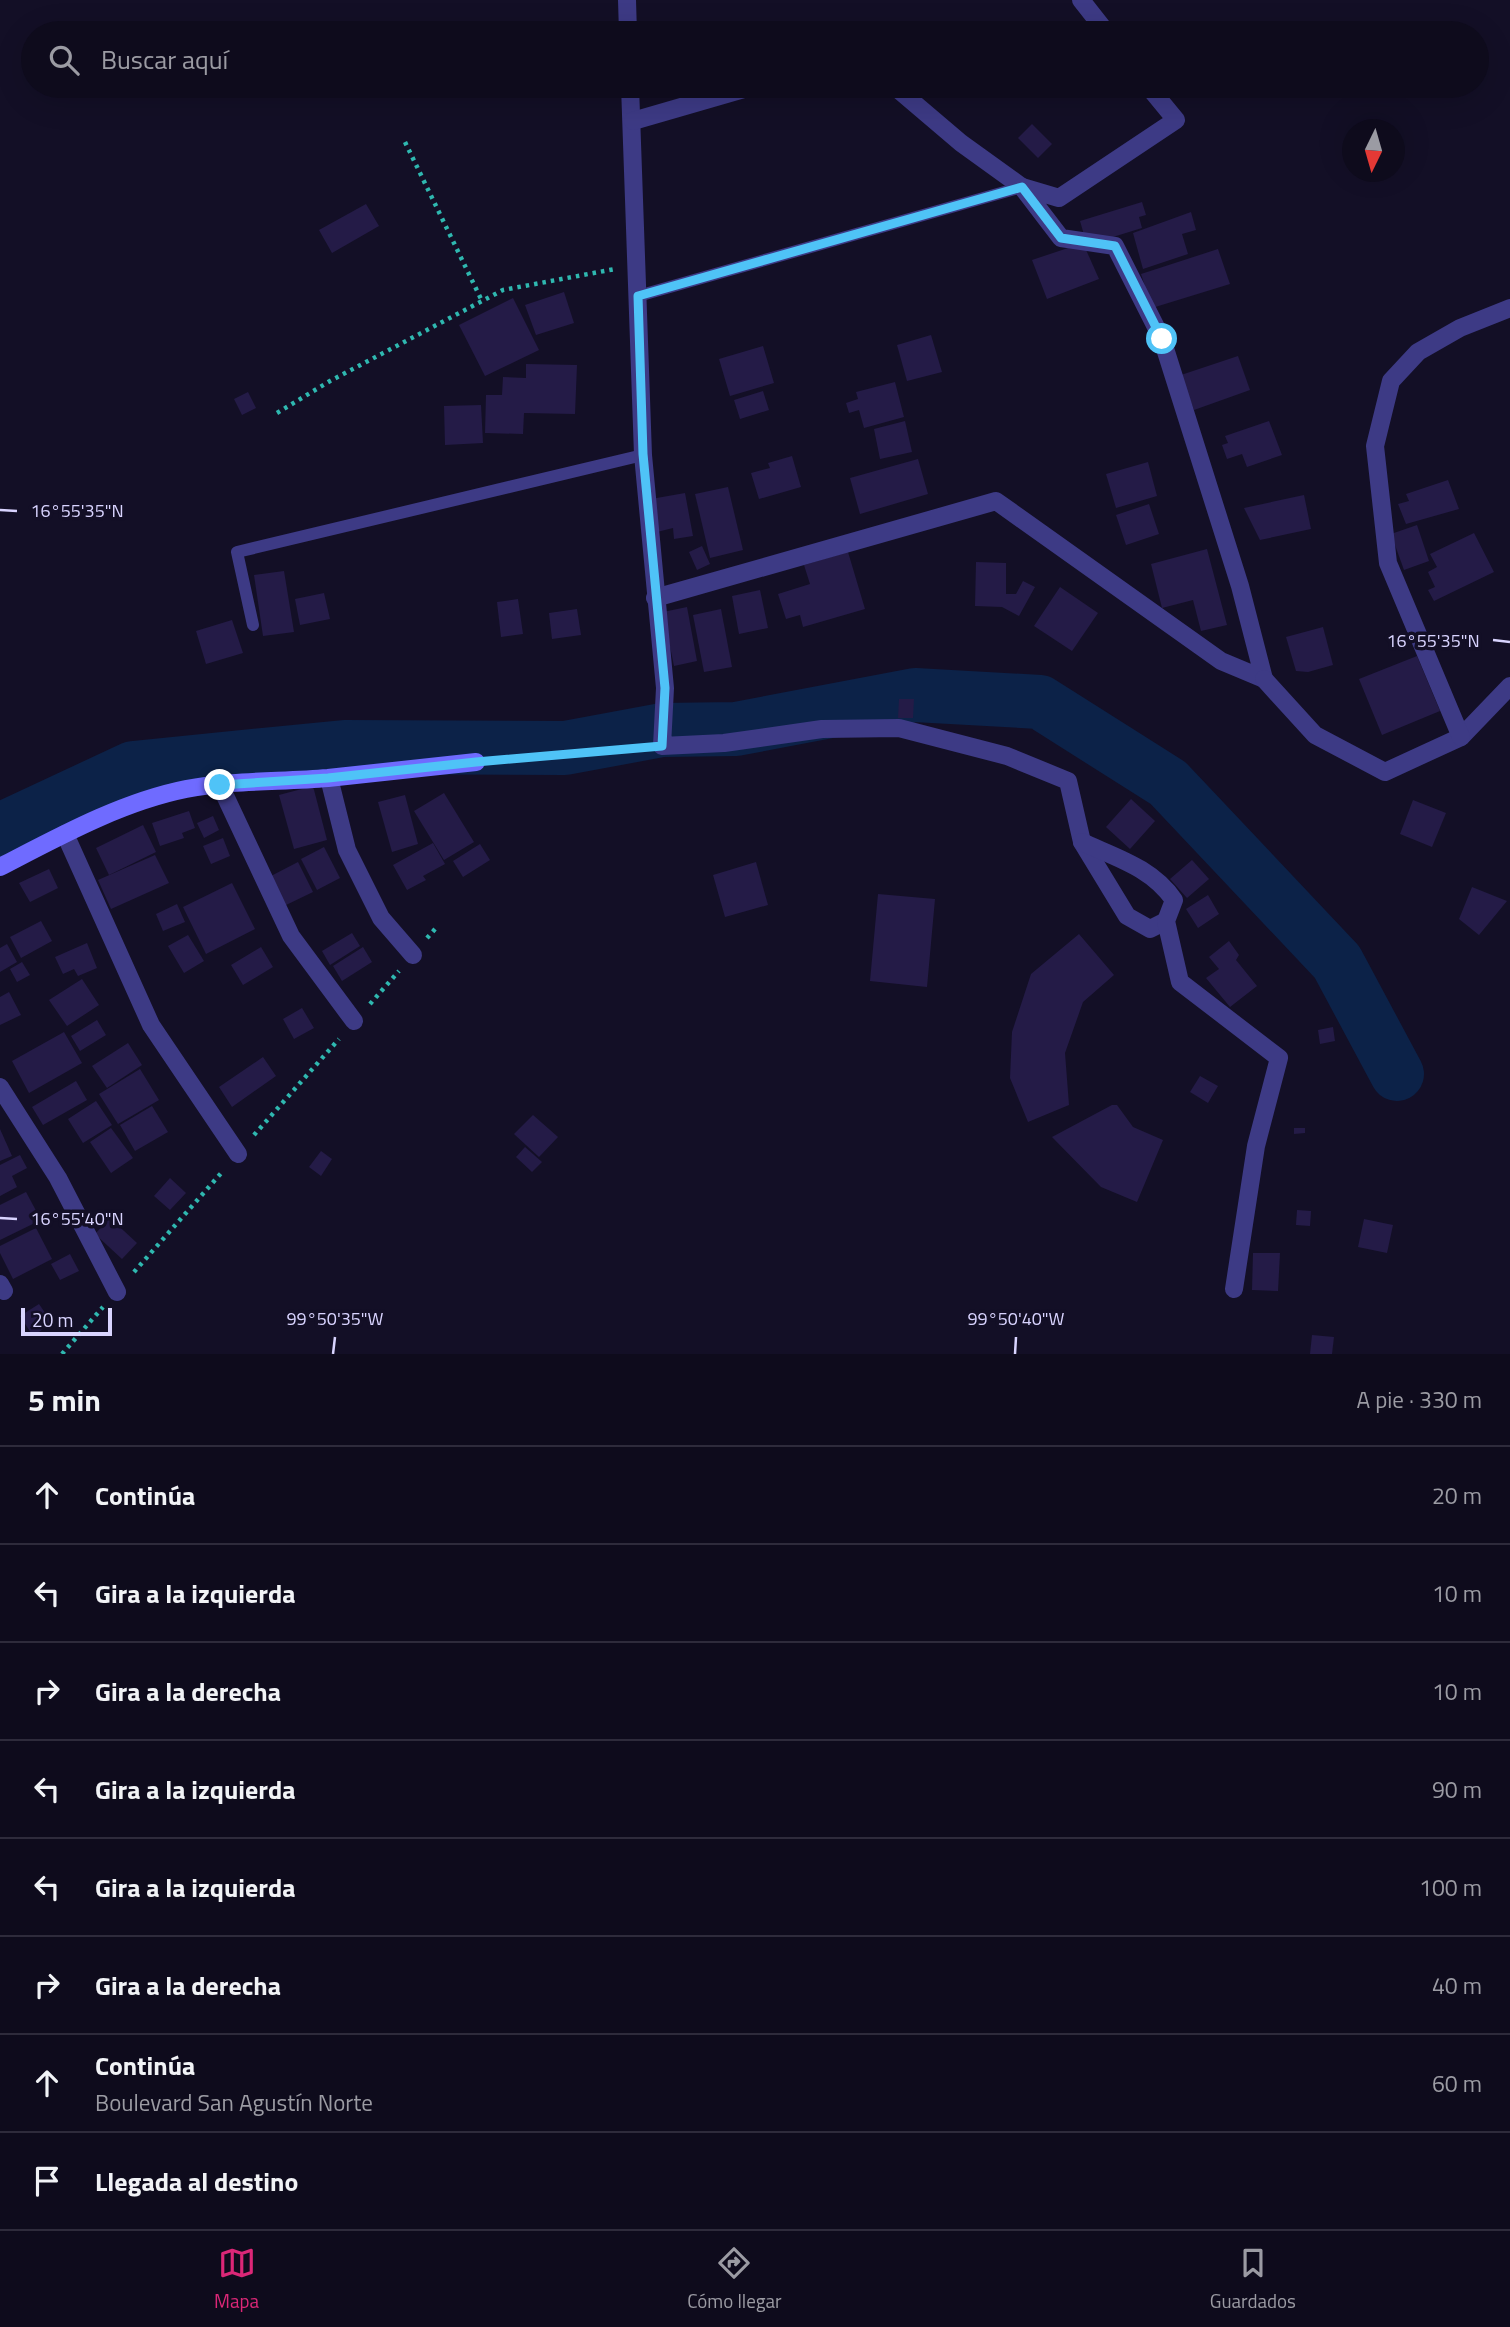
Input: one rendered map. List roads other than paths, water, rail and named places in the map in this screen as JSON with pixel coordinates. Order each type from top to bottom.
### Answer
[{"type":"main road","points":[[0,867],[65,834],[132,805],[184,789],[328,778],[476,762]]},
{"type":"street","points":[[627,0],[628,21]]},
{"type":"street","points":[[1081,0],[1098,21]]},
{"type":"street","points":[[632,98],[643,454],[665,688],[662,746],[724,743],[822,729],[899,728],[1007,755],[1068,781],[1082,842],[1126,916],[1150,929],[1166,921]]},
{"type":"street","points":[[633,121],[713,98]]},
{"type":"street","points":[[908,98],[961,143],[1022,187],[1061,238],[1115,246],[1162,339],[1240,586],[1265,679]]},
{"type":"street","points":[[1022,187],[1059,198],[1175,120],[1158,98]]},
{"type":"street","points":[[1461,737],[1388,563],[1375,446],[1391,381],[1418,352],[1460,328],[1510,309]]},
{"type":"street","points":[[655,598],[996,501],[1222,661],[1265,679],[1315,735],[1385,772],[1461,737],[1510,686]]},
{"type":"street","points":[[328,778],[347,850],[381,918],[413,955]]},
{"type":"street","points":[[220,785],[290,936],[354,1021]]},
{"type":"street","points":[[65,834],[151,1025],[238,1154]]},
{"type":"street","points":[[1082,842],[1147,872],[1166,889],[1174,900],[1166,921],[1180,982],[1279,1058],[1255,1146],[1234,1289]]},
{"type":"street","points":[[0,1087],[58,1178],[117,1292]]},
{"type":"lane","points":[[638,296],[1022,187]]},
{"type":"lane","points":[[253,625],[237,552],[643,454]]},
{"type":"waterway","points":[[0,830],[133,768],[344,747],[565,748],[662,730],[736,729],[915,695],[1040,702],[1168,783],[1337,962],[1397,1074]]}]
